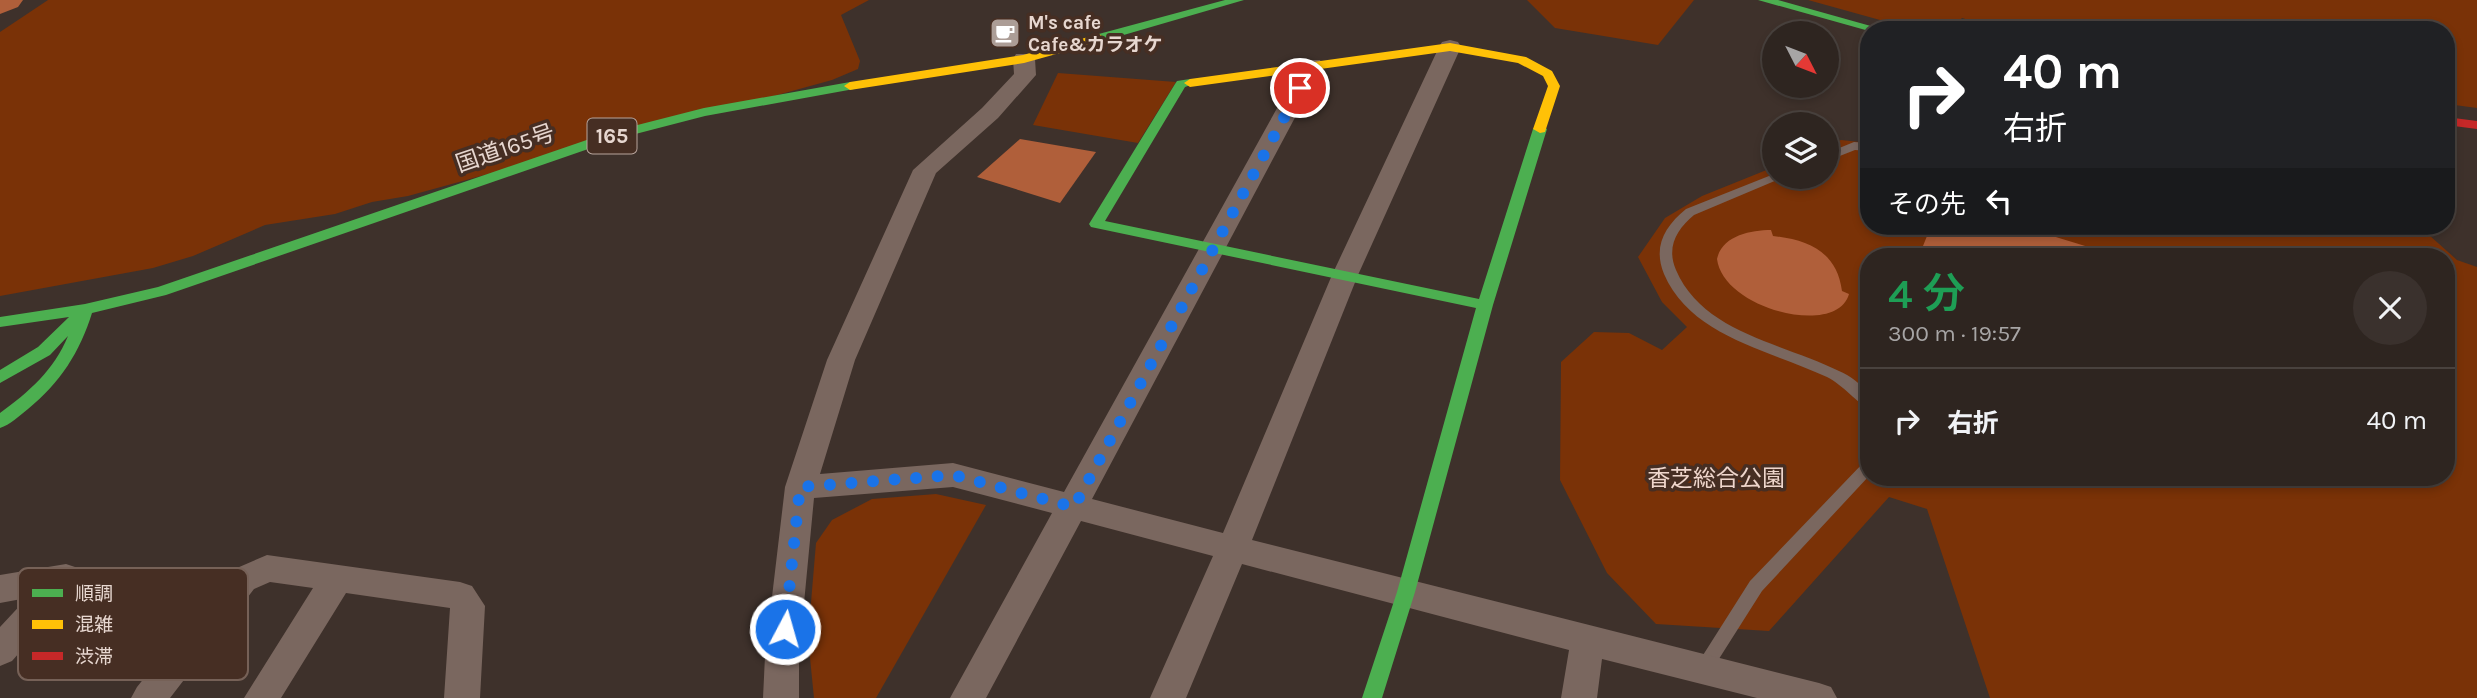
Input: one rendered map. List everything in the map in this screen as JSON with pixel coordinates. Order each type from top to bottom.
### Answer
[{"type":"main road","name":"国道165号","points":[[0,322],[85,309],[161,291],[615,135],[704,112],[789,95],[1024,59],[1238,0]]},
{"type":"main road","points":[[1764,0],[1860,25]]},
{"type":"main road","points":[[1372,698],[1406,592],[1485,305],[1554,86],[1548,74],[1522,60],[1450,47],[1181,85],[1096,224],[1485,305]]},
{"type":"main road","points":[[2455,122],[2477,125]]},
{"type":"main road","points":[[0,377],[44,351],[85,309]]},
{"type":"main road","points":[[0,422],[32,399],[63,370],[78,339],[85,309]]},
{"type":"street","points":[[1168,698],[1345,275],[1450,47]]},
{"type":"street","points":[[781,698],[782,656],[800,487],[841,360],[925,170],[990,113],[1025,75],[1024,59]]},
{"type":"street","points":[[968,698],[1215,248],[1312,65]]},
{"type":"street","points":[[800,487],[953,475],[1588,641],[1819,698]]},
{"type":"street","points":[[248,577],[267,568],[460,596],[468,606],[462,698]]},
{"type":"street","points":[[262,698],[337,579]]},
{"type":"street","points":[[0,589],[18,586]]},
{"type":"street","points":[[0,651],[18,631]]},
{"type":"street","points":[[1579,698],[1588,641]]},
{"type":"street","points":[[149,698],[163,680]]},
{"type":"lane","points":[[1839,152],[1860,146]]},
{"type":"lane","points":[[1762,183],[1690,212],[1681,219],[1671,230],[1666,244],[1664,257],[1668,272],[1685,297],[1717,324],[1838,376],[1860,392]]},
{"type":"lane","points":[[1704,668],[1756,586],[1860,476]]},
{"type":"green space","points":[[48,0],[869,0],[841,15],[860,61],[858,69],[832,80],[408,196],[372,202],[335,214],[265,225],[193,256],[153,268],[0,296],[0,32]]},
{"type":"green space","points":[[1527,0],[1694,0],[1658,45],[1555,28]]},
{"type":"green space","points":[[1808,0],[2477,0],[2477,108],[2455,105],[2455,21],[1972,21],[1962,18],[1959,21],[1884,21]]},
{"type":"green space","points":[[1058,73],[1176,82],[1138,143],[1033,125]]},
{"type":"green space","name":"香芝総合公園","points":[[1841,140],[1860,142],[1860,235],[2429,235],[2444,248],[1860,248],[1860,486],[2455,486],[2455,258],[2477,267],[2477,698],[1990,698],[1927,509],[1889,497],[1769,631],[1656,624],[1607,573],[1560,480],[1561,362],[1594,332],[1629,333],[1662,350],[1687,327],[1662,302],[1638,257],[1665,218],[1702,196],[1762,172],[1762,189],[1839,189]]},
{"type":"green space","points":[[936,494],[986,505],[876,698],[814,698],[808,638],[816,543],[832,520],[872,499]]},
{"type":"shaded area","points":[[1020,139],[1096,152],[1060,203],[977,177]]},
{"type":"shaded area","points":[[1771,230],[1773,236],[1809,245],[1827,258],[1839,278],[1842,291],[1849,294],[1840,307],[1824,314],[1781,312],[1758,304],[1738,292],[1724,277],[1717,259],[1725,245],[1746,233]]},
{"type":"shaded area","points":[[1927,235],[2049,235],[2092,248],[1930,248],[1923,246]]},
{"type":"waterway","points":[[0,4],[7,0]]},
{"type":"traffic: fast","points":[[1099,38],[1238,0]]},
{"type":"traffic: fast","points":[[1764,0],[1860,25]]},
{"type":"traffic: fast","points":[[1190,83],[1181,84],[1096,224],[1485,305]]},
{"type":"traffic: fast","points":[[0,322],[85,309],[161,291],[615,135],[704,112],[850,86]]},
{"type":"traffic: fast","points":[[1372,698],[1406,592],[1485,305],[1540,129]]},
{"type":"traffic: fast","points":[[0,422],[43,387],[64,361],[85,309]]},
{"type":"traffic: fast","points":[[0,377],[44,351],[77,318]]},
{"type":"traffic: slow","points":[[850,86],[1024,59],[1099,38]]},
{"type":"traffic: slow","points":[[1190,83],[1450,47],[1522,60],[1548,74],[1554,86],[1540,129]]},
{"type":"traffic: jam","points":[[2455,122],[2477,125]]},
{"type":"place","name":"M's cafe Cafe&カラオケ","points":[[1005,33]]},
{"type":"route","points":[[785,629],[800,487],[953,475],[1074,507],[1300,88]]}]
